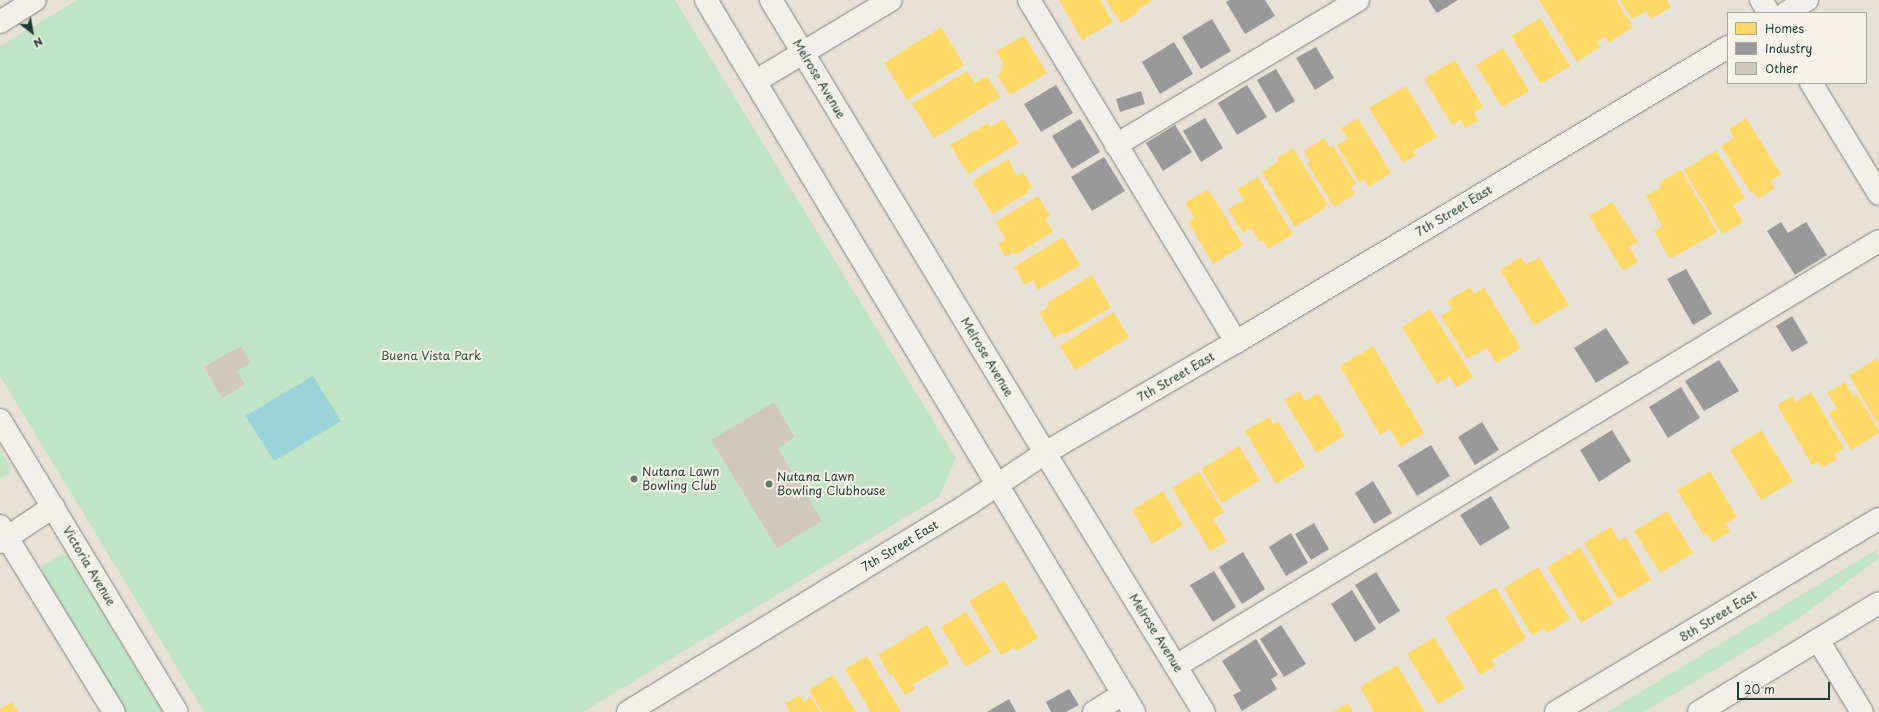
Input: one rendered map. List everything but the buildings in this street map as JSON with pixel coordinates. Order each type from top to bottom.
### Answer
[{"type":"street","points":[[0,22],[36,0]]},
{"type":"street","points":[[706,0],[1129,703],[1094,712]]},
{"type":"street","name":"Melrose Avenue","points":[[771,0],[1045,454],[1204,712]]},
{"type":"street","points":[[756,82],[891,0]]},
{"type":"street","points":[[1029,0],[1236,342]]},
{"type":"street","points":[[1116,145],[1358,0]]},
{"type":"street","points":[[1761,0],[1768,12]]},
{"type":"street","points":[[1788,12],[1807,0]]},
{"type":"street","name":"7th Street East","points":[[628,712],[998,485],[1045,454],[1236,342],[1727,48]]},
{"type":"street","points":[[1812,84],[1879,194]]},
{"type":"street","points":[[1176,666],[1879,242]]},
{"type":"street","name":"Victoria Avenue","points":[[0,420],[177,712]]},
{"type":"street","points":[[53,507],[2,535],[114,712]]},
{"type":"street","name":"8th Street East","points":[[1556,712],[1879,520]]},
{"type":"street","points":[[1699,712],[1879,602]]},
{"type":"street","points":[[1818,640],[1862,712]]},
{"type":"green space","name":"Buena Vista Park","points":[[77,0],[675,0],[956,458],[939,497],[583,712],[204,712],[0,376],[0,46]]},
{"type":"green space","points":[[0,449],[11,467],[11,472],[0,479]]},
{"type":"green space","points":[[1876,550],[1879,558],[1806,613],[1771,636],[1644,712],[1607,712]]},
{"type":"green space","points":[[62,554],[68,556],[162,712],[126,712],[42,572],[42,566]]},
{"type":"water","points":[[313,376],[341,421],[274,461],[245,416]]},
{"type":"place","name":"Nutana Lawn Bowling Club","points":[[634,479]]},
{"type":"place","name":"Nutana Lawn Bowling Clubhouse","points":[[769,484]]}]
